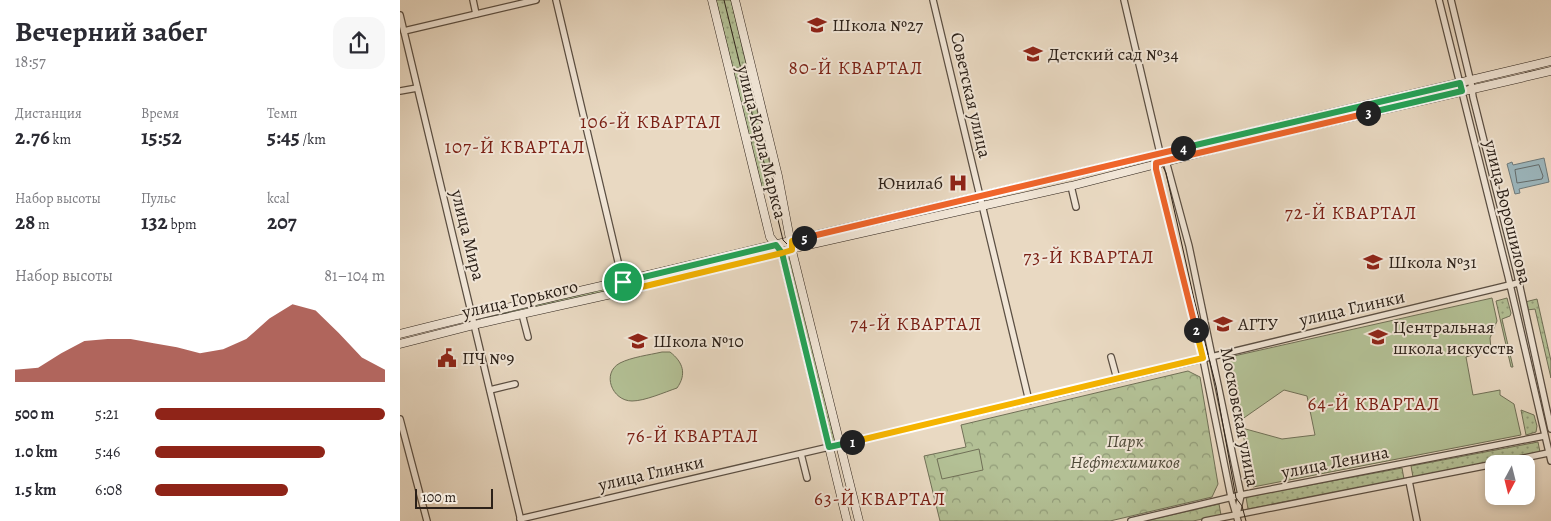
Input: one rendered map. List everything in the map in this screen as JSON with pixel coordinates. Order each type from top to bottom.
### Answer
[{"type":"main road","name":"улица Карла Маркса","points":[[712,0],[770,234],[782,253],[847,521]]},
{"type":"main road","name":"улица Карла Маркса","points":[[735,0],[778,176],[792,241],[792,250],[858,521]]},
{"type":"main road","name":"улица Горького","points":[[1471,85],[1551,61]]},
{"type":"main road","name":"улица Горького","points":[[400,344],[782,253],[1160,153],[1461,87],[1551,71]]},
{"type":"main road","name":"улица Горького","points":[[400,334],[472,315],[623,282],[792,241],[981,201],[1070,186],[1166,160],[1461,87]]},
{"type":"main road","points":[[727,256],[729,265]]},
{"type":"street","points":[[473,0],[476,14]]},
{"type":"street","points":[[404,31],[536,0]]},
{"type":"street","points":[[556,0],[625,291]]},
{"type":"street","name":"Советская улица","points":[[934,0],[1029,401]]},
{"type":"street","name":"Московская улица","points":[[1124,0],[1160,153],[1166,160],[1189,246],[1241,495],[1237,514]]},
{"type":"street","name":"улица Ворошилова","points":[[1439,0],[1510,285],[1551,461]]},
{"type":"street","name":"улица Ворошилова","points":[[1451,0],[1551,429]]},
{"type":"street","name":"улица Мира","points":[[400,15],[520,520]]},
{"type":"street","points":[[400,91],[416,88]]},
{"type":"street","points":[[1156,163],[1160,153]]},
{"type":"street","name":"Московская улица","points":[[1156,163],[1203,358],[1231,497],[1238,521]]},
{"type":"street","points":[[1070,186],[1076,207]]},
{"type":"street","name":"улица Глинки","points":[[520,520],[1029,401],[1518,283]]},
{"type":"street","points":[[522,314],[528,337]]},
{"type":"street","points":[[1111,357],[1117,380]]},
{"type":"street","points":[[490,390],[515,384]]},
{"type":"street","points":[[400,420],[427,521]]},
{"type":"street","name":"улица Ленина","points":[[1131,521],[1231,497],[1544,436]]},
{"type":"street","points":[[1548,453],[1551,442]]},
{"type":"street","name":"улица Ленина","points":[[1535,456],[1548,453]]},
{"type":"street","points":[[801,454],[807,478]]},
{"type":"street","name":"улица Ленина","points":[[1204,521],[1485,466]]},
{"type":"street","points":[[1409,480],[1417,521]]},
{"type":"green space","points":[[716,0],[731,0],[776,190],[763,193]]},
{"type":"green space","points":[[787,258],[791,258],[835,441],[832,442]]},
{"type":"green space","points":[[618,285],[619,290],[484,321],[483,315]]},
{"type":"green space","points":[[1492,298],[1497,321],[1490,338],[1491,349],[1466,357],[1473,395],[1500,390],[1500,395],[1514,404],[1521,435],[1253,487],[1242,428],[1282,439],[1315,435],[1307,396],[1284,390],[1238,422],[1225,358]]},
{"type":"green space","points":[[1507,298],[1511,313],[1510,316],[1502,319],[1513,367],[1511,367],[1496,301]]},
{"type":"green space","points":[[1537,299],[1551,361],[1551,378],[1535,309],[1527,310],[1525,302]]},
{"type":"green space","points":[[662,352],[670,352],[681,364],[683,373],[677,388],[637,401],[625,400],[614,392],[611,386],[611,373],[620,363]]},
{"type":"green space","name":"Парк Нефтехимиков","points":[[1188,371],[1200,377],[1218,484],[1212,497],[1110,521],[940,521],[924,456],[966,447],[961,425]]},
{"type":"green space","points":[[1521,410],[1534,415],[1537,426],[1536,432],[1526,435]]},
{"type":"green space","points":[[1538,442],[1540,452],[1525,455],[1485,455],[1485,463],[1413,477],[1411,466]]},
{"type":"green space","points":[[979,449],[983,470],[942,479],[937,459]]},
{"type":"green space","points":[[1402,468],[1404,479],[1248,509],[1246,497]]},
{"type":"green space","points":[[1219,504],[1221,515],[1193,521],[1145,521]]},
{"type":"water","points":[[1544,158],[1549,182],[1519,189],[1520,193],[1515,194],[1507,164],[1512,162],[1513,165]]},
{"type":"tram line","points":[[724,0],[783,240],[787,244],[795,244],[1151,159],[1160,163],[1166,173],[1194,299],[1216,386],[1236,498],[1242,506],[1246,521]]},
{"type":"place","name":"Школа №27","points":[[817,25]]},
{"type":"place","name":"Детский сад №34","points":[[1033,54]]},
{"type":"place","name":"Юнилаб","points":[[958,183]]},
{"type":"place","name":"Школа №31","points":[[1373,262]]},
{"type":"place","name":"АГТУ","points":[[1223,324]]},
{"type":"place","name":"Центральная школа искусств","points":[[1378,337]]},
{"type":"place","name":"Школа №10","points":[[638,341]]},
{"type":"place","name":"ПЧ №9","points":[[447,358]]},
{"type":"district","name":"80-Й КВАРТАЛ","points":[[856,67]]},
{"type":"district","name":"106-Й КВАРТАЛ","points":[[651,121]]},
{"type":"district","name":"107-Й КВАРТАЛ","points":[[515,146]]},
{"type":"district","name":"72-Й КВАРТАЛ","points":[[1351,212]]},
{"type":"district","name":"73-Й КВАРТАЛ","points":[[1089,256]]},
{"type":"district","name":"74-Й КВАРТАЛ","points":[[916,323]]},
{"type":"district","name":"64-Й КВАРТАЛ","points":[[1374,403]]},
{"type":"district","name":"76-Й КВАРТАЛ","points":[[693,435]]},
{"type":"district","name":"63-Й КВАРТАЛ","points":[[880,498]]},
{"type":"route","points":[[623,282],[625,291],[782,253],[792,250],[792,241],[1256,130],[1460,83],[1462,91],[1156,163],[1203,358],[866,439],[829,447],[782,253],[776,245],[623,282]]}]
